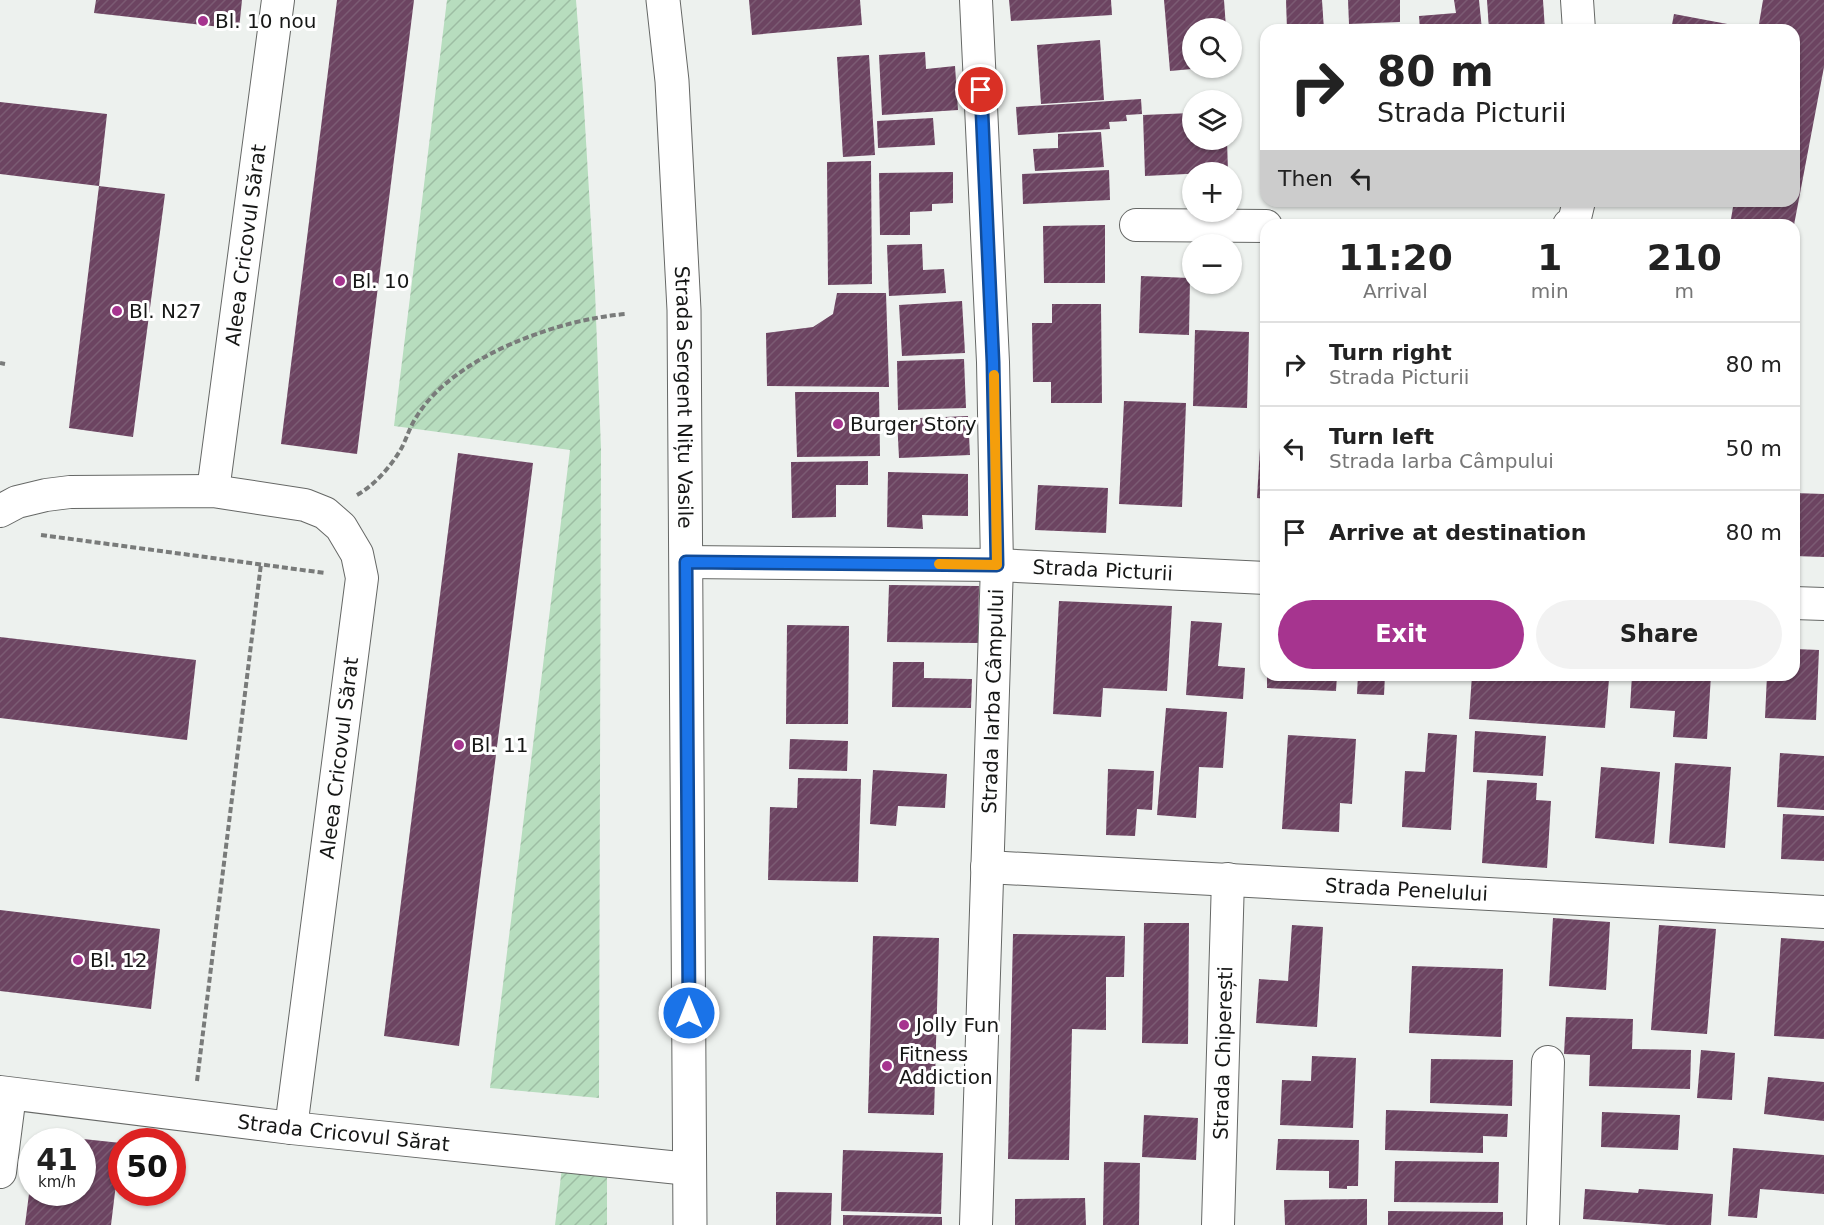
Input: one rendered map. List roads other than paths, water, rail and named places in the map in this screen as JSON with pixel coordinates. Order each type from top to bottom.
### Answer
[{"type":"main road","name":"Strada Sergent Nițu Vasile","points":[[663,0],[672,81],[684,310],[690,1225]]},
{"type":"street","name":"Aleea Cricovul Sărat","points":[[213,491],[278,0]]},
{"type":"street","name":"Strada Iarba Câmpului","points":[[976,0],[993,362],[997,565],[976,1225]]},
{"type":"street","points":[[1577,0],[1579,24]]},
{"type":"street","points":[[1136,225],[1260,225]]},
{"type":"street","name":"Aleea Cricovul Sărat","points":[[0,511],[17,502],[70,492],[213,491],[304,504],[325,513],[341,527],[357,554],[362,578],[291,1128]]},
{"type":"street","name":"Strada Picturii","points":[[686,562],[997,565],[1260,578]]},
{"type":"street","points":[[1800,603],[1824,604]]},
{"type":"street","name":"Strada Penelului","points":[[987,867],[1824,912]]},
{"type":"street","name":"Strada Chiperești","points":[[1218,1225],[1228,879]]},
{"type":"street","points":[[1543,1225],[1548,1062]]},
{"type":"street","points":[[0,1172],[5,1093]]},
{"type":"street","name":"Strada Cricovul Sărat","points":[[5,1093],[291,1128],[689,1169]]},
{"type":"place","name":"Bl. 10 nou","points":[[203,21]]},
{"type":"place","name":"Bl. 10","points":[[340,281]]},
{"type":"place","name":"Bl. N27","points":[[117,311]]},
{"type":"place","name":"Burger Story","points":[[838,424]]},
{"type":"place","name":"Bl. 11","points":[[459,745]]},
{"type":"place","name":"Bl. 12","points":[[78,960]]},
{"type":"place","name":"Jolly Fun","points":[[904,1025]]},
{"type":"place","name":"Fitness Addiction","points":[[887,1066]]}]
